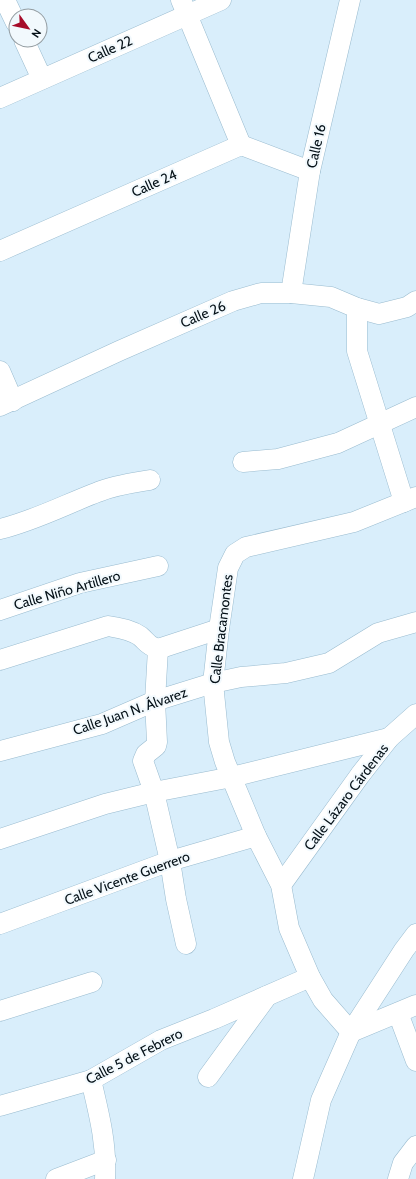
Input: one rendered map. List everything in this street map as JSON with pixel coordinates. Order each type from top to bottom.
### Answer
[{"type":"street","name":"Calle 22","points":[[0,98],[42,79],[184,7],[221,0]]},
{"type":"street","name":"Calle 16","points":[[290,293],[310,171],[350,0]]},
{"type":"street","points":[[184,7],[241,145],[310,171]]},
{"type":"street","points":[[28,48],[42,79]]},
{"type":"street","name":"Calle 24","points":[[0,251],[241,145]]},
{"type":"street","name":"Calle 26","points":[[7,403],[119,351],[233,301],[261,294],[290,293],[331,297],[357,308],[379,314],[408,307],[416,301]]},
{"type":"street","points":[[357,308],[357,351],[380,424],[410,500]]},
{"type":"street","points":[[0,371],[7,403]]},
{"type":"street","points":[[243,462],[278,459],[338,443],[416,407]]},
{"type":"street","points":[[0,529],[18,525],[117,485],[150,480]]},
{"type":"street","name":"Calle Bracamontes","points":[[351,1032],[323,1000],[310,977],[289,928],[281,885],[256,836],[225,762],[219,742],[213,683],[219,628],[228,568],[235,554],[246,547],[354,522],[410,500]]},
{"type":"street","name":"Calle Niño Artillero","points":[[0,610],[80,583],[158,566]]},
{"type":"street","name":"Calle Juan N. Álvarez","points":[[0,751],[102,724],[155,701],[213,683],[242,677],[286,673],[329,662],[378,633],[416,622]]},
{"type":"street","points":[[0,660],[108,626],[123,628],[139,636],[149,646],[158,649],[219,628]]},
{"type":"street","points":[[158,649],[155,701],[156,746],[146,754],[143,760],[154,792],[170,861],[176,900],[186,944]]},
{"type":"street","name":"Calle Lázaro Cárdenas","points":[[281,885],[360,775],[389,738],[416,714]]},
{"type":"street","points":[[0,839],[105,804],[154,792],[232,777],[389,738]]},
{"type":"street","name":"Calle Vicente Guerrero","points":[[0,924],[170,861],[256,836]]},
{"type":"street","points":[[303,1179],[321,1100],[351,1032],[416,934]]},
{"type":"street","name":"Calle 5 de Febrero","points":[[0,1106],[91,1080],[161,1040],[214,1019],[310,977]]},
{"type":"street","points":[[0,1011],[92,982]]},
{"type":"street","points":[[208,1077],[268,995]]},
{"type":"street","points":[[351,1032],[416,1005]]},
{"type":"street","points":[[398,1013],[416,1061]]},
{"type":"street","points":[[56,1179],[105,1170],[103,1134],[91,1080]]},
{"type":"street","points":[[398,1179],[403,1163],[416,1146]]}]
